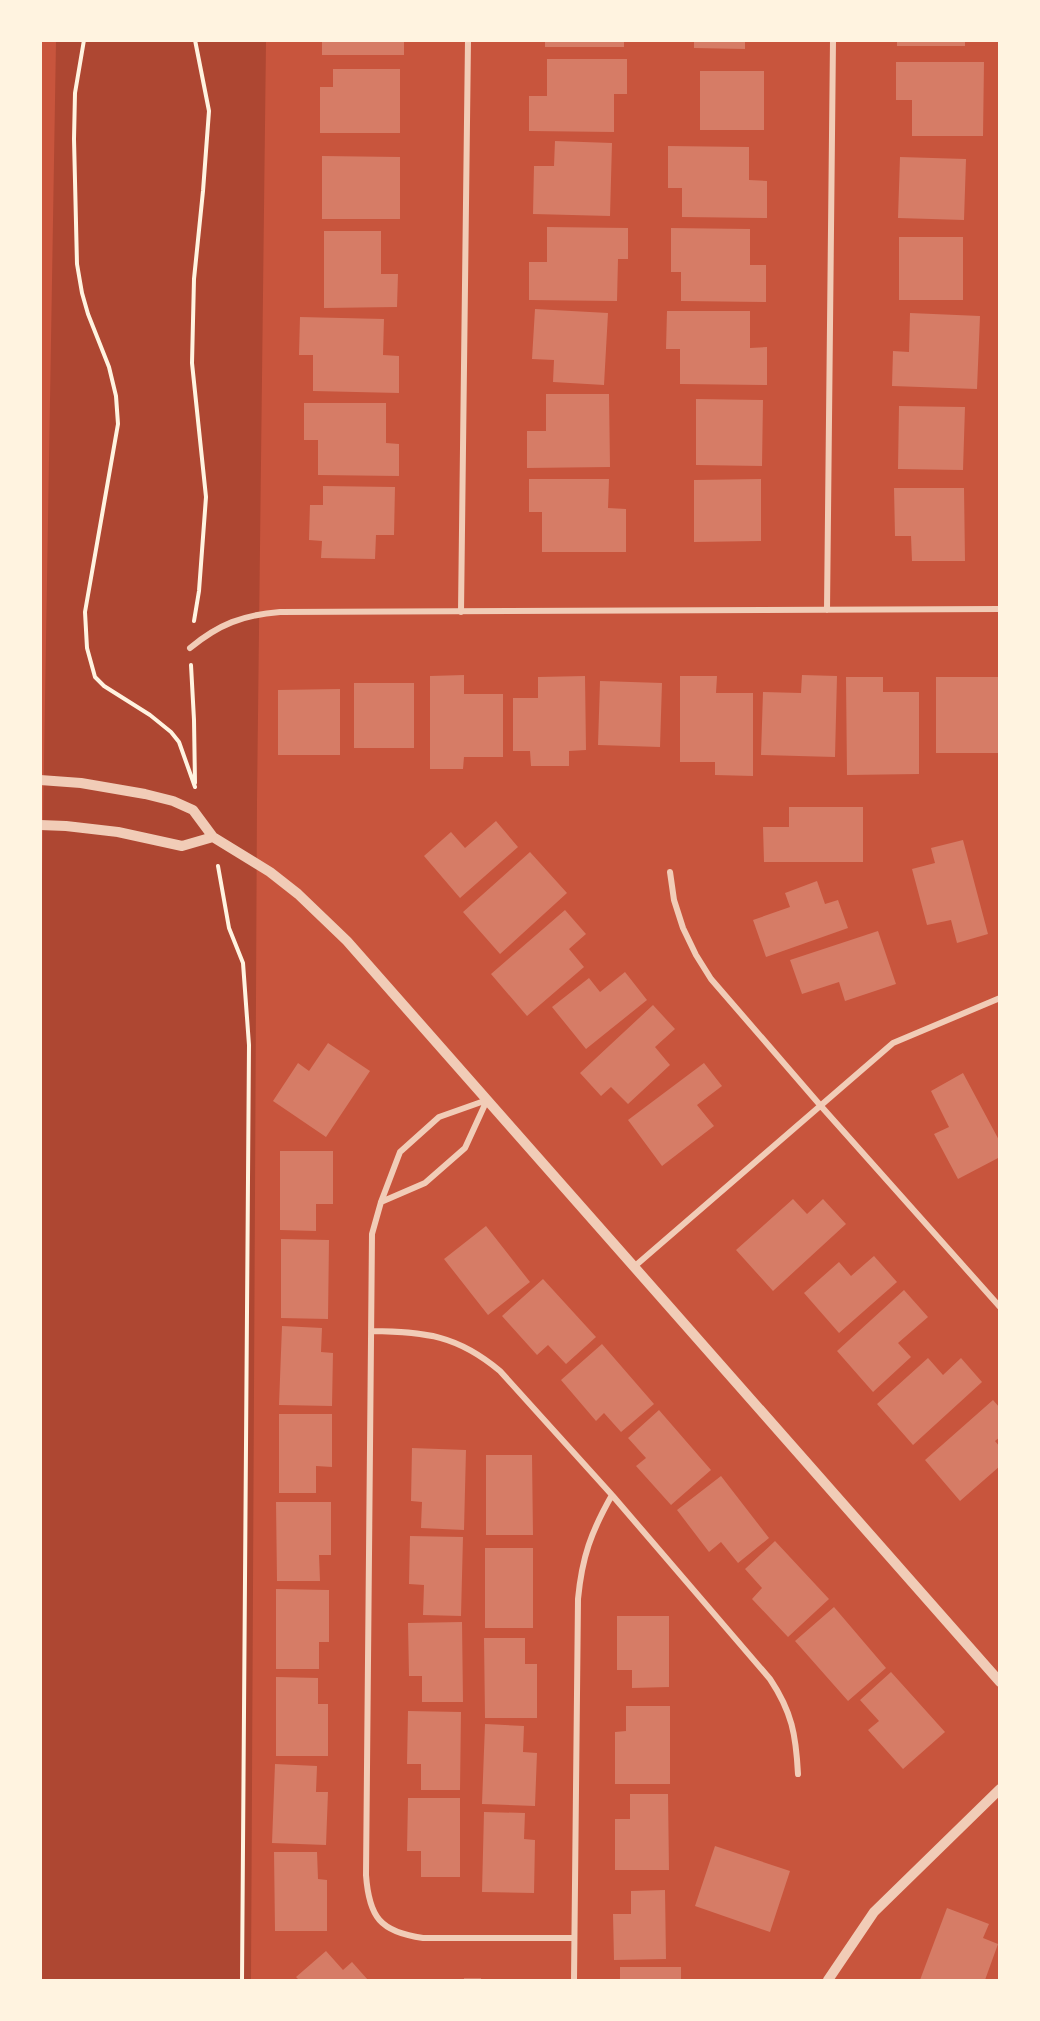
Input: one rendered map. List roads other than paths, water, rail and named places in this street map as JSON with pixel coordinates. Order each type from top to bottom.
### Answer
[{"type":"street","points":[[461,612],[468,40]]},
{"type":"street","points":[[827,610],[833,40]]},
{"type":"street","points":[[190,648],[208,633],[231,621],[280,612],[999,609]]},
{"type":"street","points":[[44,780],[81,783],[173,801],[193,810],[213,837],[270,872],[323,917],[347,941],[635,1266],[999,1682]]},
{"type":"street","points":[[43,824],[118,832],[182,846],[213,837]]},
{"type":"street","points":[[670,872],[674,900],[684,928],[696,955],[711,979],[999,1307]]},
{"type":"street","points":[[635,1266],[892,1043],[999,998]]},
{"type":"street","points":[[487,1100],[439,1117],[400,1152],[381,1202],[372,1234],[366,1875],[371,1908],[380,1922],[394,1932],[423,1938],[574,1938]]},
{"type":"street","points":[[381,1202],[425,1184],[465,1148],[487,1100]]},
{"type":"street","points":[[371,1331],[415,1331],[438,1336],[460,1344],[482,1356],[500,1371],[612,1495],[770,1678],[783,1699],[792,1723],[798,1774]]},
{"type":"street","points":[[574,1980],[578,1599],[581,1571],[588,1542],[612,1495]]},
{"type":"street","points":[[828,1980],[874,1912],[999,1789]]}]
